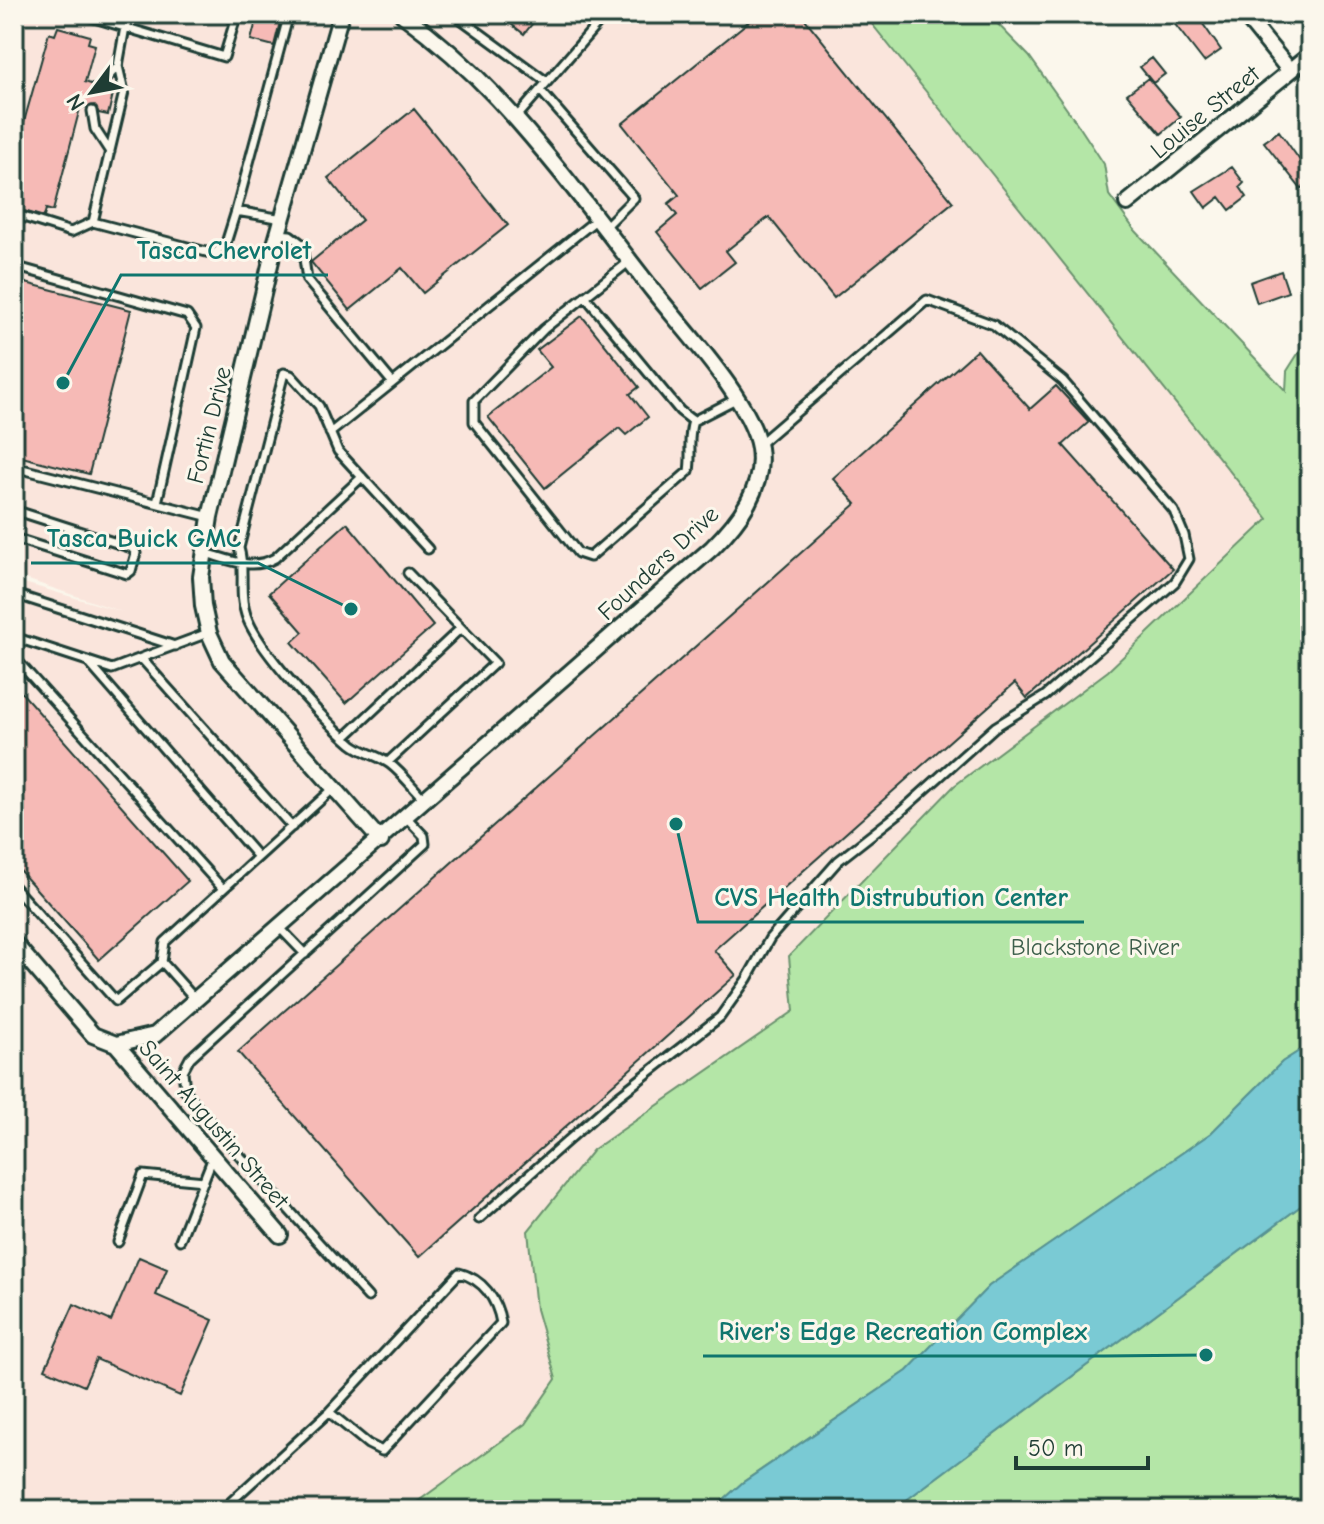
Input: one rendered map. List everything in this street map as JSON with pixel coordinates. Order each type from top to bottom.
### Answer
[{"type":"street","name":"Fortin Drive","points":[[341,14],[278,234],[210,517],[202,591],[209,633],[233,677],[381,841]]},
{"type":"street","name":"Founders Drive","points":[[116,1044],[155,1035],[407,818],[728,532],[752,495],[760,471],[758,445],[750,421],[630,261],[515,119],[464,64],[402,14]]},
{"type":"street","points":[[1244,14],[1290,71]]},
{"type":"street","name":"Louise Street","points":[[1127,203],[1310,55]]},
{"type":"street","name":"Saint Augustin Street","points":[[14,943],[93,1035],[116,1044],[280,1235]]},
{"type":"lane","points":[[14,21],[16,14]]},
{"type":"lane","points":[[81,14],[224,57],[237,14]]},
{"type":"lane","points":[[14,214],[71,232],[93,222],[214,254],[226,243],[236,211],[289,14]]},
{"type":"lane","points":[[454,14],[547,82]]},
{"type":"lane","points":[[515,119],[606,14]]},
{"type":"lane","points":[[93,222],[124,92],[118,66],[125,27]]},
{"type":"lane","points":[[100,86],[118,66]]},
{"type":"lane","points":[[330,433],[392,382],[634,198],[540,90]]},
{"type":"lane","points":[[92,111],[95,129],[110,152]]},
{"type":"lane","points":[[236,211],[283,219]]},
{"type":"lane","points":[[278,234],[290,235],[302,244],[307,280],[392,382]]},
{"type":"lane","points":[[630,261],[535,337],[474,401],[474,422],[578,553],[590,557],[689,471],[692,455],[687,437],[693,421],[736,399]]},
{"type":"lane","points":[[14,266],[187,315],[196,328],[157,503]]},
{"type":"lane","points":[[585,296],[680,411],[693,421]]},
{"type":"lane","points":[[479,1219],[616,1098],[720,1017],[747,979],[770,938],[838,861],[898,814],[995,727],[1045,696],[1175,582],[1189,559],[1174,511],[1063,381],[994,325],[927,300],[758,445]]},
{"type":"lane","points":[[426,801],[388,762],[369,756],[345,737],[257,639],[245,614],[241,578],[244,565],[239,548],[284,373],[291,375],[319,406],[338,451],[428,549]]},
{"type":"lane","points":[[14,467],[210,517]]},
{"type":"lane","points":[[204,552],[244,565],[262,566],[275,558],[362,477]]},
{"type":"lane","points":[[14,510],[132,548],[136,553],[131,571],[127,574],[14,538]]},
{"type":"lane","points":[[388,762],[495,663],[408,573]]},
{"type":"lane","points":[[14,594],[175,646]]},
{"type":"lane","points":[[345,737],[461,628]]},
{"type":"lane","points":[[14,637],[112,669],[209,633]]},
{"type":"lane","points":[[14,657],[223,889]]},
{"type":"lane","points":[[141,658],[292,827]]},
{"type":"lane","points":[[89,663],[258,857]]},
{"type":"lane","points":[[14,887],[116,1001],[162,962],[165,942],[334,788]]},
{"type":"lane","points":[[368,1297],[212,1125],[185,1090],[183,1071],[190,1058],[425,844],[424,836],[407,818]]},
{"type":"lane","points":[[280,928],[305,954]]},
{"type":"lane","points":[[162,962],[196,1000]]},
{"type":"lane","points":[[180,1240],[213,1157]]},
{"type":"lane","points":[[118,1242],[143,1175],[204,1181]]},
{"type":"lane","points":[[222,1510],[329,1412],[459,1273],[473,1277],[498,1304],[501,1323],[382,1451],[368,1444],[329,1412]]},
{"type":"shaded area","points":[[14,14],[864,14],[1268,519],[1108,671],[954,786],[789,956],[794,1011],[593,1150],[528,1231],[536,1309],[556,1379],[525,1424],[406,1510],[14,1510],[14,580],[123,612],[14,575]]},
{"type":"green space","name":"Blackstone River","points":[[864,14],[988,14],[1029,56],[1081,129],[1104,164],[1109,195],[1134,229],[1286,391],[1287,371],[1303,346],[1310,348],[1310,1044],[1282,1062],[1211,1133],[989,1286],[907,1371],[743,1482],[712,1510],[406,1510],[525,1424],[556,1379],[536,1309],[528,1231],[593,1150],[794,1011],[789,956],[954,786],[1108,671],[1268,519]]},
{"type":"green space","points":[[1310,1199],[1310,1510],[893,1510]]},
{"type":"water","points":[[1310,1044],[1310,1199],[893,1510],[712,1510],[742,1483],[907,1371],[989,1286],[1211,1133],[1282,1062]]},
{"type":"building","points":[[258,14],[282,14],[274,46],[251,40]]},
{"type":"building","points":[[498,14],[540,14],[524,34]]},
{"type":"building","points":[[758,14],[801,14],[953,202],[834,298],[769,217],[726,251],[735,262],[702,288],[657,232],[677,215],[668,204],[679,195],[622,124]]},
{"type":"building","points":[[1167,14],[1196,14],[1221,50],[1204,62]]},
{"type":"building","points":[[58,27],[90,36],[88,43],[95,45],[85,82],[94,85],[98,92],[107,88],[114,90],[108,115],[99,113],[94,105],[80,108],[53,211],[46,209],[44,217],[14,208],[14,157],[49,33],[55,35]]},
{"type":"building","points":[[1152,58],[1165,74],[1153,83],[1140,67]]},
{"type":"building","points":[[1148,78],[1181,117],[1161,134],[1127,94]]},
{"type":"building","points":[[414,109],[508,225],[423,293],[402,268],[350,310],[311,262],[362,220],[328,178]]},
{"type":"building","points":[[1279,131],[1301,162],[1310,156],[1310,182],[1301,189],[1264,142]]},
{"type":"building","points":[[1232,167],[1244,183],[1240,187],[1247,197],[1230,210],[1220,197],[1206,208],[1194,191]]},
{"type":"building","points":[[1281,271],[1288,292],[1257,303],[1250,282]]},
{"type":"building","points":[[14,280],[131,310],[89,474],[14,455]]},
{"type":"building","points":[[582,316],[639,387],[630,394],[648,417],[626,435],[619,428],[545,488],[488,417],[551,367],[537,350]]},
{"type":"building","points":[[977,350],[1030,409],[1056,386],[1089,422],[1063,445],[1173,569],[1027,698],[1015,683],[714,950],[736,975],[419,1257],[238,1052],[856,504],[833,478]]},
{"type":"building","points":[[347,523],[433,626],[346,703],[292,642],[303,632],[269,593]]},
{"type":"building","points":[[14,684],[188,881],[99,960],[14,864]]},
{"type":"building","points":[[139,1257],[167,1269],[156,1295],[213,1320],[180,1396],[96,1359],[84,1386],[45,1369],[74,1304],[111,1321]]},
{"type":"place","name":"Tasca Chevrolet","points":[[63,383]]},
{"type":"place","name":"Tasca Buick GMC","points":[[351,609]]},
{"type":"place","name":"CVS Health Distrubution Center","points":[[676,824]]},
{"type":"place","name":"River's Edge Recreation Complex","points":[[1206,1355]]}]
